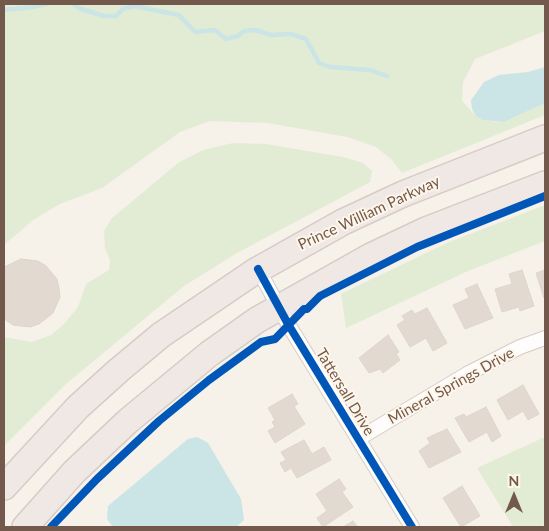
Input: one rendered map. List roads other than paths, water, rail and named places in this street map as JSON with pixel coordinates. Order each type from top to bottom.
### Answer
[{"type":"highway","name":"Prince William Parkway","points":[[4,487],[78,407],[119,370],[161,335],[258,269],[335,226],[386,202],[545,138]]},
{"type":"highway","points":[[25,527],[74,472],[163,390],[209,354],[279,307],[371,256],[426,230],[545,184]]},
{"type":"street","name":"Tattersall Drive","points":[[258,269],[412,527]]},
{"type":"street","name":"Mineral Springs Drive","points":[[358,439],[468,374],[520,348],[545,338]]},
{"type":"water","points":[[545,67],[545,103],[504,122],[483,120],[476,116],[472,109],[471,100],[484,82],[499,75],[528,72]]},
{"type":"water","points":[[197,437],[208,443],[241,499],[244,520],[236,527],[113,527],[107,519],[108,506],[188,439]]},
{"type":"waterway","points":[[4,10],[46,4]]},
{"type":"waterway","points":[[73,4],[81,9],[104,16],[116,16],[123,9],[134,6],[179,15],[195,32],[215,30],[226,39],[238,36],[244,31],[256,30],[271,35],[291,34],[306,39],[319,63],[330,67],[370,70],[387,76]]}]
